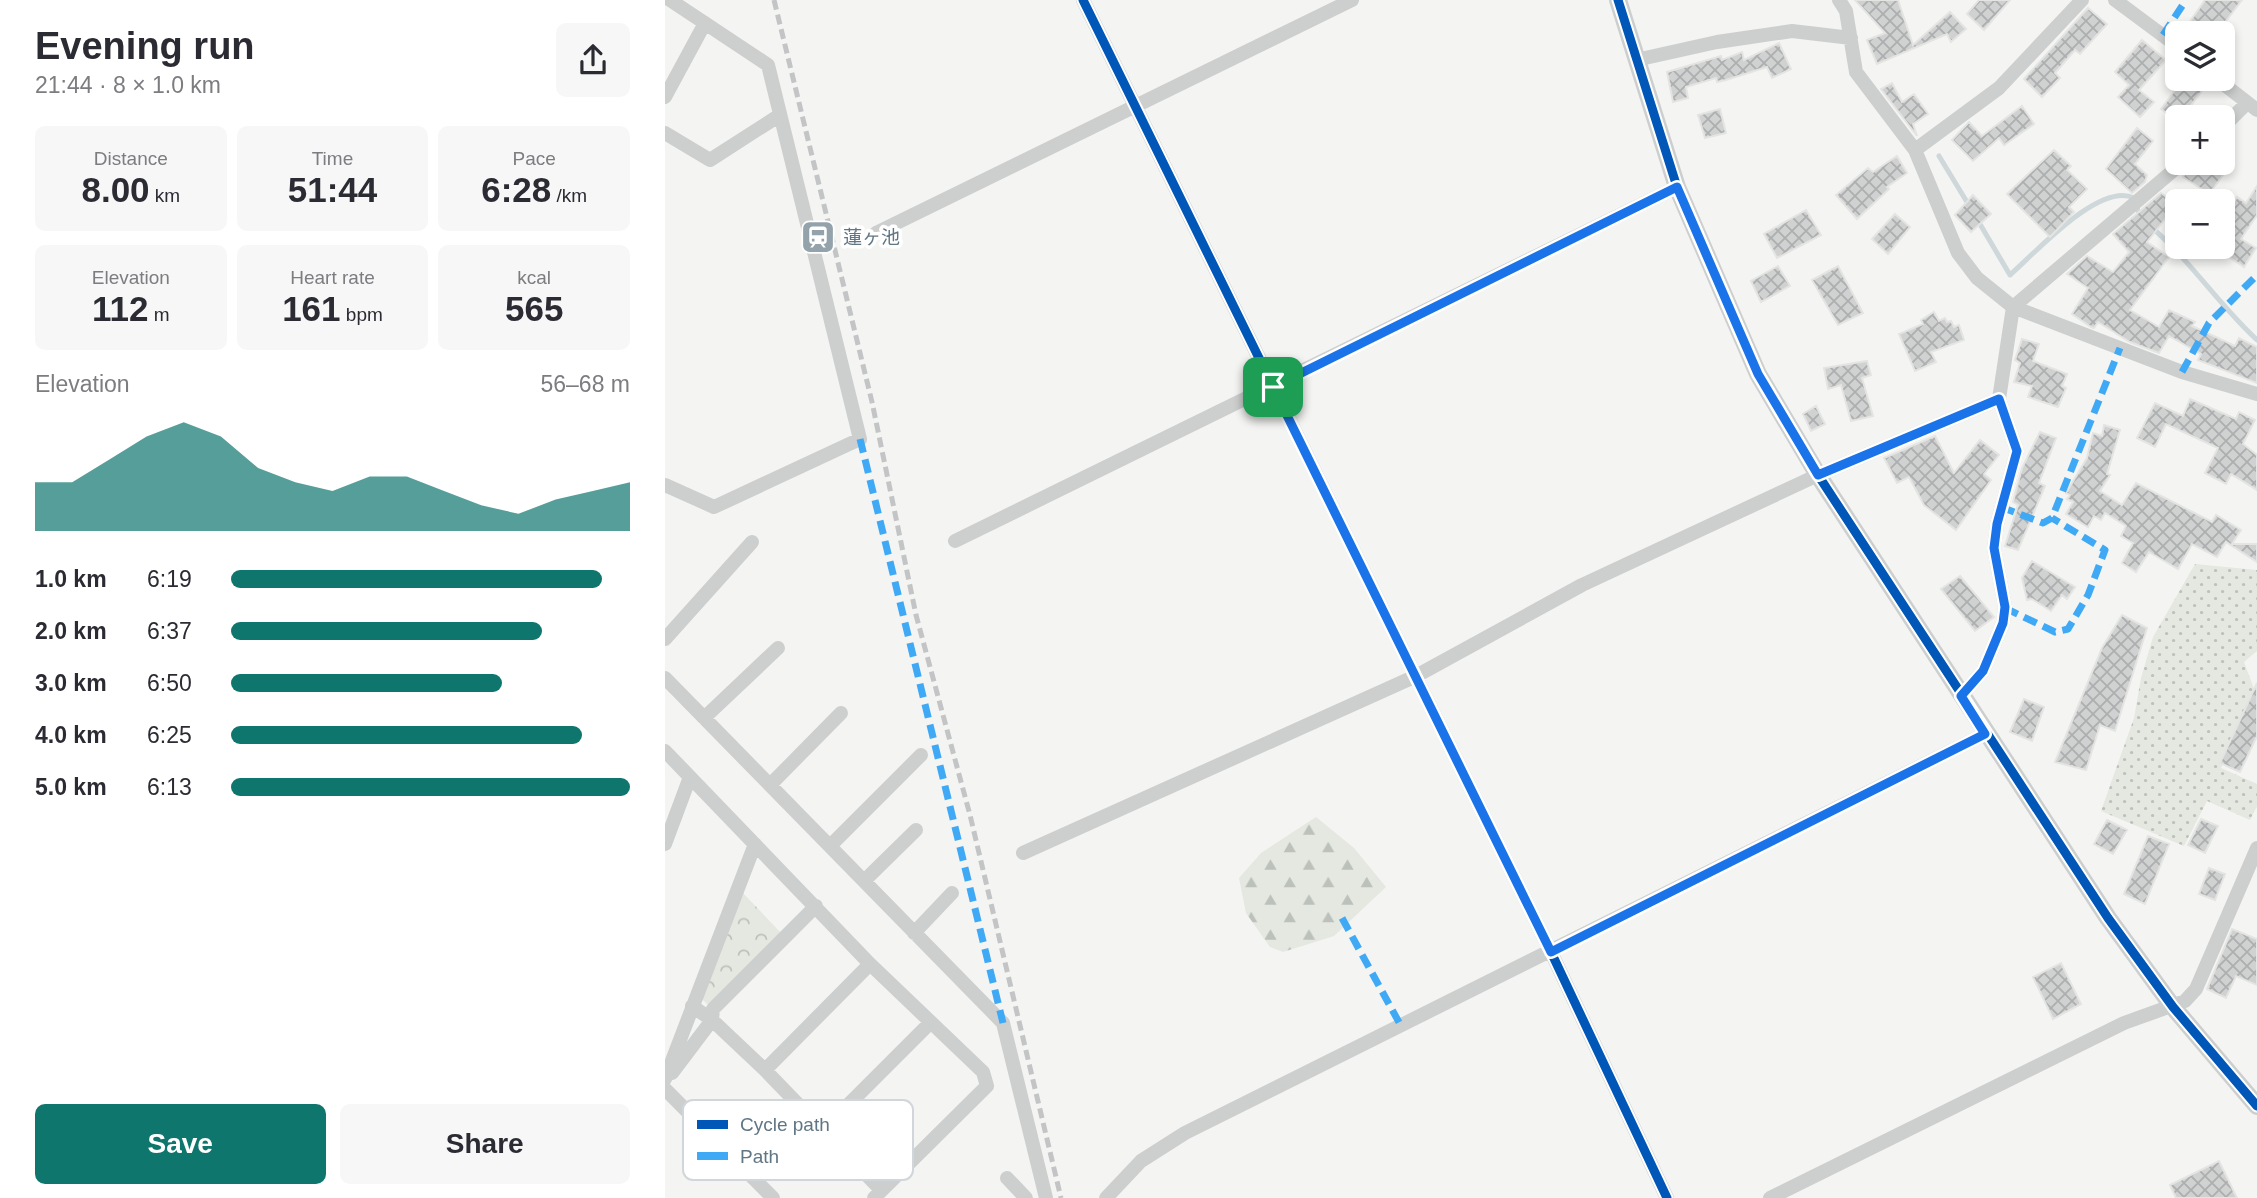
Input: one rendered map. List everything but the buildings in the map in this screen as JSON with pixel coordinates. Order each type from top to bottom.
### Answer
[{"type":"street","points":[[665,485],[714,506],[860,439],[768,65],[670,0]]},
{"type":"street","points":[[1083,0],[1138,107],[1551,952],[1667,1198]]},
{"type":"street","points":[[876,233],[1352,0]]},
{"type":"street","points":[[1618,0],[1677,187],[1758,374],[1818,475],[1985,734],[2108,918],[2173,1007],[2257,1106]]},
{"type":"street","points":[[1839,0],[1846,10],[1856,72],[1915,150],[1958,253],[1977,278],[2013,307],[2182,372],[2257,394]]},
{"type":"street","points":[[1915,150],[1999,88],[2082,0]]},
{"type":"street","points":[[2115,0],[2165,37]]},
{"type":"street","points":[[665,97],[705,23]]},
{"type":"street","points":[[1636,60],[1717,42],[1792,31],[1851,38]]},
{"type":"street","points":[[2232,91],[2252,107],[2235,119]]},
{"type":"street","points":[[665,133],[710,160],[780,115]]},
{"type":"street","points":[[1961,696],[1983,671],[2003,623],[2005,607],[1994,548],[1997,524],[2017,451],[1999,399],[2013,307],[2168,175]]},
{"type":"street","points":[[955,541],[1677,187]]},
{"type":"street","points":[[1023,853],[1416,676],[1582,585],[1818,475],[1999,399]]},
{"type":"street","points":[[665,639],[752,542]]},
{"type":"street","points":[[704,718],[778,648]]},
{"type":"street","points":[[665,678],[1003,1023],[1046,1198]]},
{"type":"street","points":[[770,785],[841,713]]},
{"type":"street","points":[[1106,1198],[1141,1160],[1185,1133],[1985,734]]},
{"type":"street","points":[[665,751],[870,964],[983,1072],[987,1086],[913,1159]]},
{"type":"street","points":[[830,846],[921,754]]},
{"type":"street","points":[[665,844],[690,777]]},
{"type":"street","points":[[864,881],[916,830]]},
{"type":"street","points":[[665,1081],[755,844]]},
{"type":"street","points":[[1770,1198],[2124,1023],[2185,1001],[2196,989],[2257,848]]},
{"type":"street","points":[[915,933],[952,893]]},
{"type":"street","points":[[665,1081],[712,1020],[713,1009],[816,906]]},
{"type":"street","points":[[765,1070],[870,964]]},
{"type":"street","points":[[692,1006],[712,1020],[795,1100]]},
{"type":"street","points":[[853,1100],[930,1023]]},
{"type":"street","points":[[665,1089],[683,1107]]},
{"type":"street","points":[[1007,1178],[1026,1198]]},
{"type":"street","points":[[755,1180],[773,1198]]},
{"type":"street","points":[[866,1180],[877,1194],[891,1180]]},
{"type":"green space","points":[[2195,564],[2257,570],[2257,651],[2244,662],[2257,697],[2221,768],[2257,784],[2257,806],[2250,820],[2207,801],[2184,846],[2101,811],[2134,718],[2141,678],[2153,637]]},
{"type":"green space","points":[[1316,817],[1354,848],[1386,887],[1334,936],[1283,952],[1270,947],[1246,913],[1239,878],[1261,853]]},
{"type":"green space","points":[[743,893],[781,933],[713,1004],[707,1004],[701,998]]},
{"type":"waterway","points":[[1939,156],[1970,207]]},
{"type":"waterway","points":[[1977,219],[2010,275],[2051,236],[2086,209],[2104,200],[2120,196],[2134,198],[2140,217]]},
{"type":"waterway","points":[[2150,226],[2257,340]]},
{"type":"railway","points":[[774,0],[872,402],[916,615],[970,815],[1061,1198]]},
{"type":"marked path","points":[[2163,35],[2186,0]]},
{"type":"marked path","points":[[2182,372],[2209,323],[2257,275]]},
{"type":"marked path","points":[[2001,507],[2043,523],[2052,518],[2120,348]]},
{"type":"marked path","points":[[860,439],[1003,1023]]},
{"type":"marked path","points":[[2005,608],[2055,632],[2068,629],[2088,595],[2105,550],[2052,518]]},
{"type":"marked path","points":[[1342,918],[1401,1026]]},
{"type":"cycle path","points":[[1083,0],[1551,952],[1667,1198]]},
{"type":"cycle path","points":[[1618,0],[1677,187],[1758,374],[1818,475],[2108,918],[2173,1007],[2257,1106]]},
{"type":"place","name":"蓮ヶ池","points":[[818,237]]},
{"type":"route","points":[[1677,187],[1758,374],[1818,475],[1999,399],[2017,451],[2001,507],[1994,548],[2005,607],[2003,623],[1983,671],[1961,696],[1985,734],[1551,952],[1273,387],[1677,187]]}]
